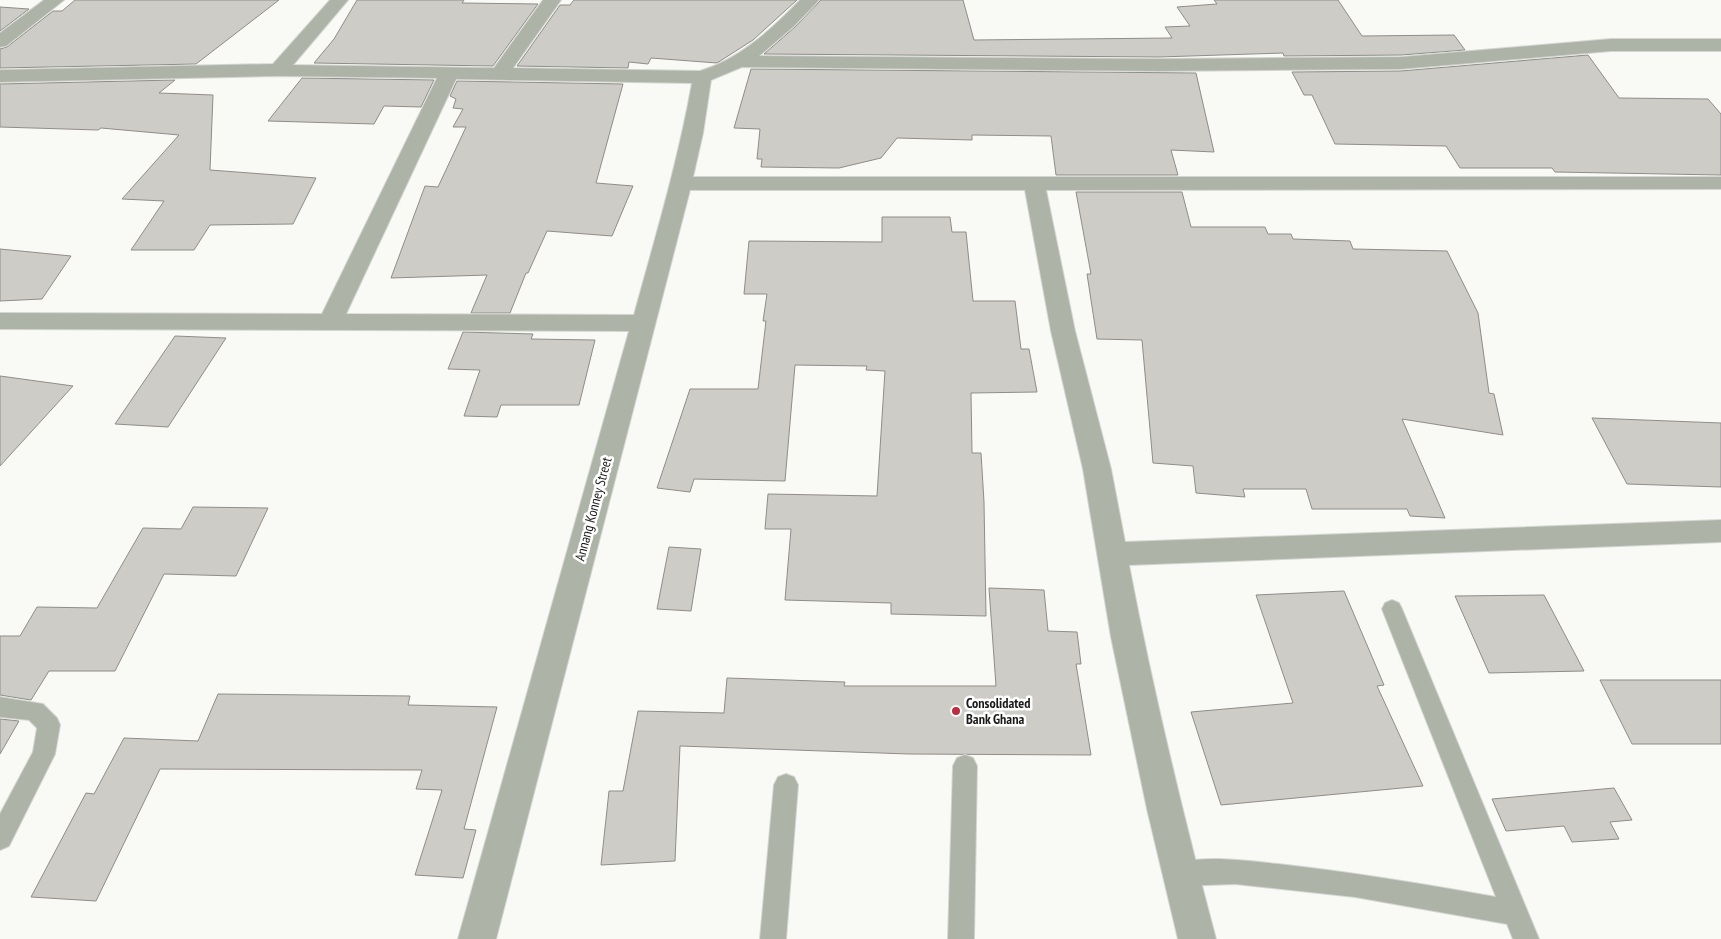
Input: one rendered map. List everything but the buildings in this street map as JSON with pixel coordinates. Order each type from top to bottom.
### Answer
[{"type":"street","points":[[0,42],[55,0]]},
{"type":"street","points":[[278,70],[339,0]]},
{"type":"street","points":[[501,72],[552,0]]},
{"type":"street","points":[[0,76],[278,70],[501,72],[702,77],[725,69],[738,61],[793,18],[810,0]]},
{"type":"street","points":[[738,61],[1159,65],[1401,63],[1612,44],[1721,45]]},
{"type":"street","points":[[330,322],[449,73]]},
{"type":"street","name":"Annang Konney Street","points":[[477,939],[681,184],[693,133],[702,77]]},
{"type":"street","points":[[681,184],[762,182],[1257,186],[1721,183]]},
{"type":"street","points":[[1034,183],[1063,331],[1097,469],[1159,790],[1197,939]]},
{"type":"street","points":[[0,321],[643,323]]},
{"type":"street","points":[[1112,554],[1721,531]]},
{"type":"lane","points":[[1392,609],[1526,939]]},
{"type":"lane","points":[[0,707],[35,711],[49,725],[44,754],[0,838]]},
{"type":"lane","points":[[961,939],[965,766]]},
{"type":"lane","points":[[773,939],[786,785]]},
{"type":"lane","points":[[1181,874],[1235,872],[1355,885],[1516,913]]},
{"type":"place","name":"Consolidated Bank Ghana","points":[[956,711]]}]
